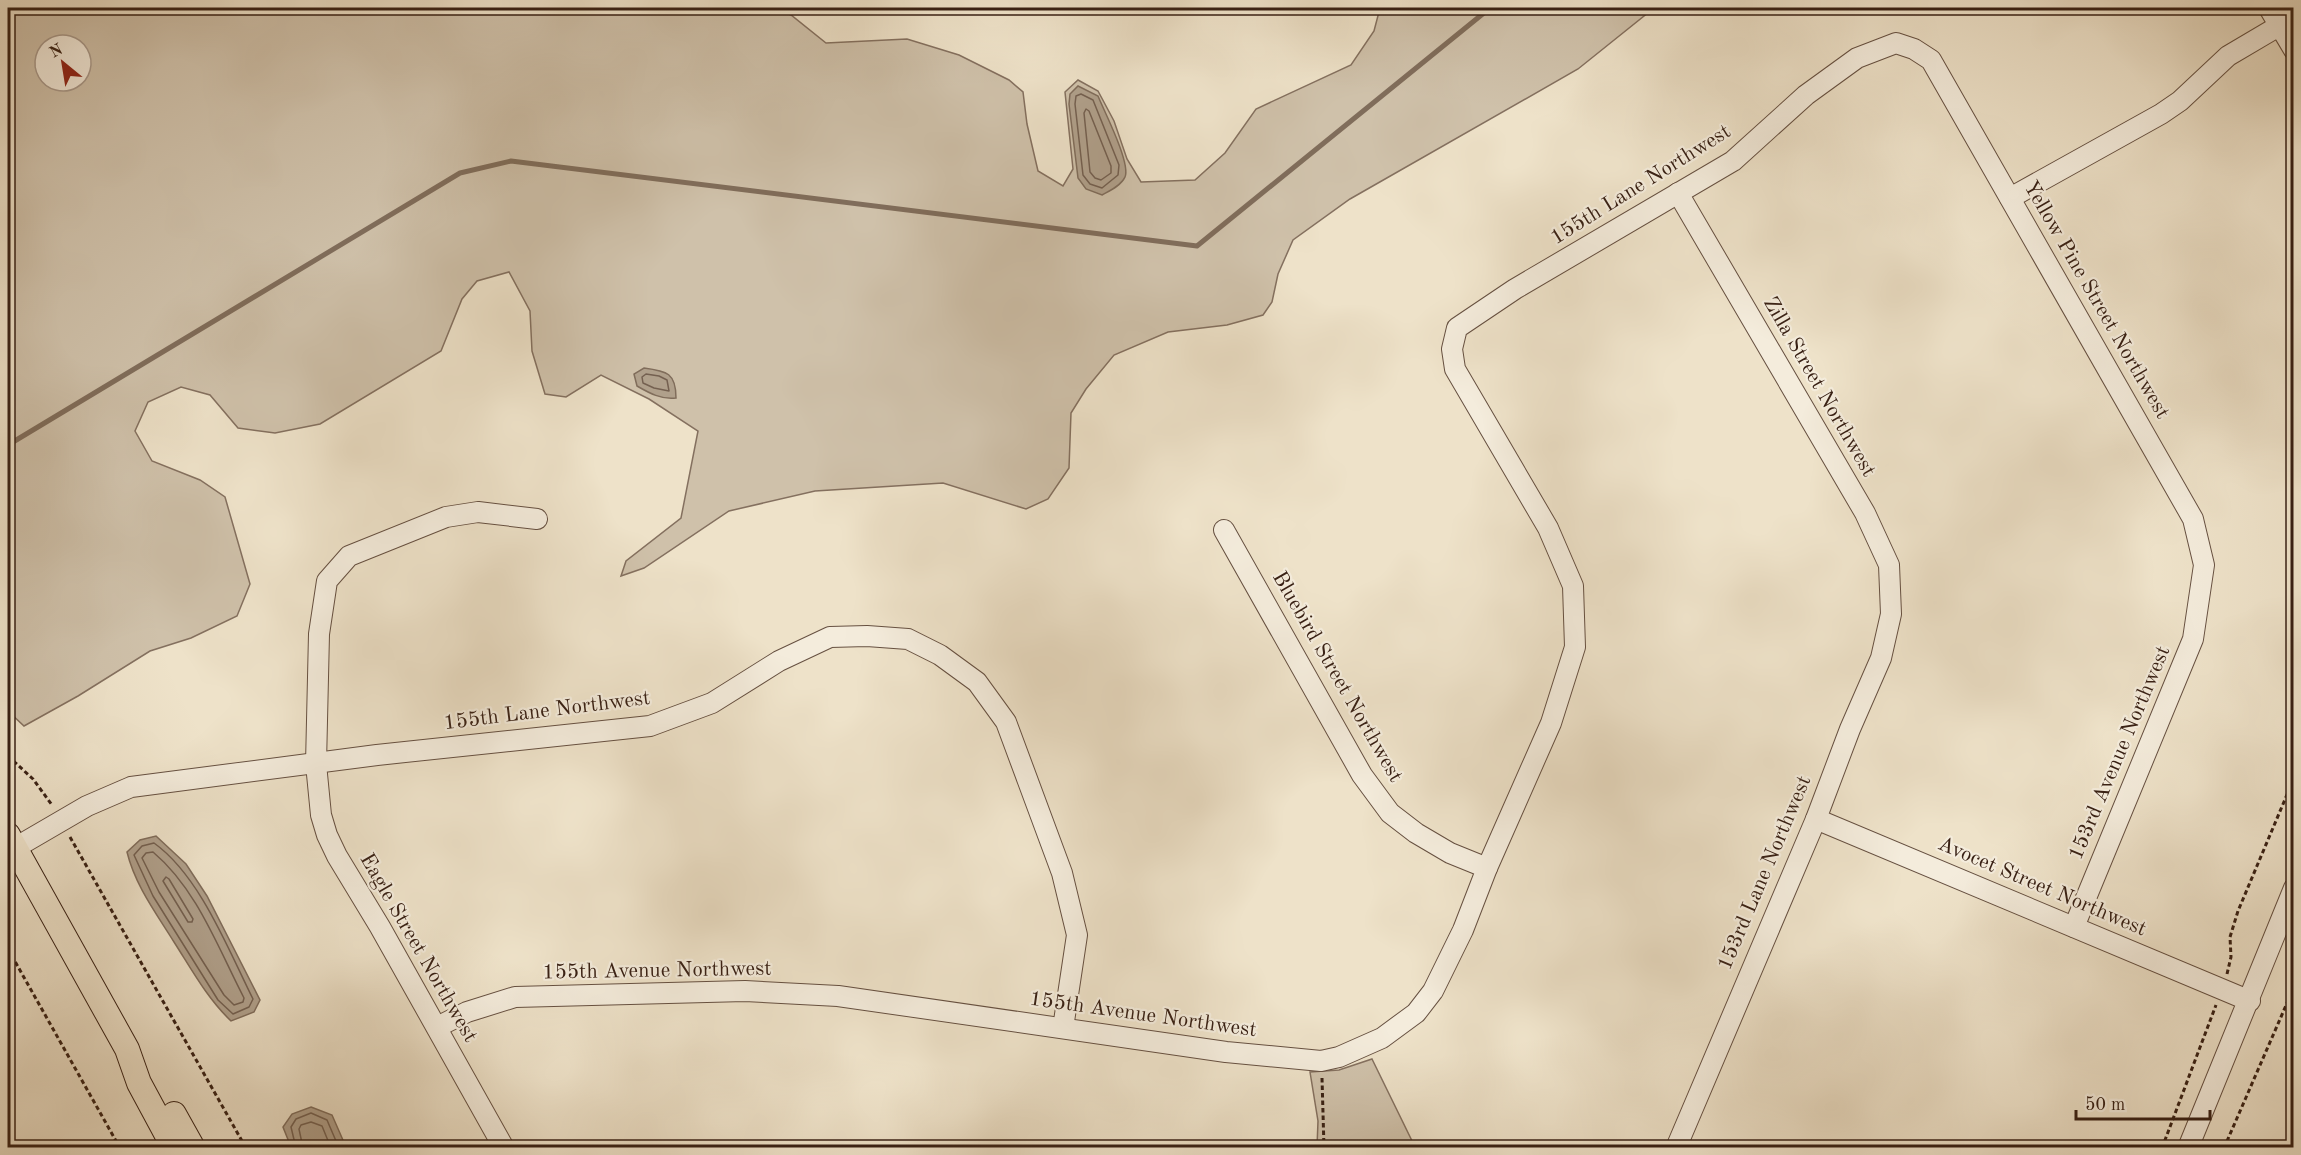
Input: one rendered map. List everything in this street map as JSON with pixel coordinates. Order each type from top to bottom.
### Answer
[{"type":"main road","points":[[10,845],[127,1049],[139,1083],[174,1148]]},
{"type":"main road","points":[[127,1049],[150,1076],[193,1148]]},
{"type":"street","points":[[2269,8],[2287,21],[2294,51]]},
{"type":"street","points":[[2010,198],[2161,114],[2180,101],[2228,56],[2287,21]]},
{"type":"street","name":"155th Lane Northwest","points":[[1575,625],[1573,586],[1548,528],[1455,369],[1452,349],[1456,330],[1515,290],[1733,161],[1806,94],[1857,58],[1896,43],[1908,46]]},
{"type":"street","name":"Yellow Pine Street Northwest","points":[[1908,46],[1931,60],[2193,519],[2204,565],[2200,596]]},
{"type":"street","name":"Zilla Street Northwest","points":[[1678,193],[1865,513],[1889,566],[1891,614]]},
{"type":"street","points":[[316,764],[320,624],[327,581],[349,556],[446,517],[478,513],[537,519]]},
{"type":"street","name":"Bluebird Street Northwest","points":[[1224,530],[1362,775],[1390,813],[1416,833],[1450,853],[1487,868]]},
{"type":"street","name":"153rd Avenue Northwest","points":[[2074,927],[2193,639],[2200,596]]},
{"type":"street","name":"153rd Lane Northwest","points":[[1676,1148],[1816,819],[1850,729],[1881,658],[1891,614]]},
{"type":"street","name":"155th Avenue Northwest","points":[[437,1027],[467,1012],[515,997],[745,991],[838,996],[929,1011],[1226,1052],[1321,1061],[1339,1058],[1382,1038],[1416,1013],[1433,991],[1463,930],[1487,868],[1551,723],[1575,647],[1575,625]]},
{"type":"street","name":"155th Lane Northwest","points":[[10,845],[87,806],[130,788],[377,755],[650,726],[712,703],[779,661],[830,637],[867,636],[908,639],[940,655],[977,682],[1006,722],[1062,873],[1077,935],[1063,1028]]},
{"type":"street","name":"Eagle Street Northwest","points":[[316,764],[321,814],[332,846],[504,1148]]},
{"type":"street","name":"Avocet Street Northwest","points":[[1816,819],[2250,1000]]},
{"type":"street","points":[[2188,1148],[2294,888]]},
{"type":"path","points":[[8,756],[33,779],[52,805]]},
{"type":"path","points":[[2230,964],[2230,938],[2238,911],[2294,778]]},
{"type":"path","points":[[71,838],[246,1148]]},
{"type":"path","points":[[8,949],[120,1148]]},
{"type":"path","points":[[2224,1148],[2294,987]]},
{"type":"path","points":[[2162,1148],[2216,1007]]},
{"type":"path","points":[[1321,1061],[1324,1148]]},
{"type":"shaded area","points":[[8,8],[774,8],[791,15],[826,43],[907,39],[959,55],[1009,80],[1023,92],[1027,124],[1038,171],[1063,186],[1073,169],[1065,92],[1078,80],[1098,91],[1114,121],[1127,159],[1141,182],[1195,180],[1225,153],[1256,109],[1351,65],[1374,31],[1380,8],[1654,8],[1578,69],[1350,199],[1293,240],[1278,274],[1272,302],[1263,315],[1227,325],[1168,332],[1114,355],[1086,389],[1071,413],[1069,468],[1048,499],[1026,509],[943,483],[815,491],[729,511],[644,568],[621,576],[626,561],[681,518],[698,431],[649,399],[601,375],[566,397],[545,394],[532,351],[530,311],[509,272],[477,281],[462,299],[441,351],[320,424],[275,433],[238,428],[210,395],[181,387],[148,402],[135,431],[152,461],[200,480],[225,497],[250,584],[237,616],[191,638],[150,651],[78,696],[24,726],[8,711]]},
{"type":"shaded area","points":[[1372,1059],[1415,1147],[1317,1147],[1318,1121],[1310,1072],[1339,1070]]},
{"type":"water","points":[[1078,86],[1098,96],[1116,137],[1126,170],[1121,183],[1102,195],[1086,189],[1078,178],[1069,104],[1070,94]]},
{"type":"water","points":[[644,368],[659,370],[669,375],[674,383],[676,398],[661,397],[637,386],[634,374]]},
{"type":"water","points":[[156,836],[186,864],[207,896],[260,1000],[254,1012],[231,1021],[222,1012],[200,983],[147,898],[135,876],[127,852],[140,840]]},
{"type":"water","points":[[311,1107],[332,1115],[346,1147],[291,1147],[283,1127],[292,1114]]},
{"type":"waterway","points":[[8,445],[460,173],[511,161],[1197,246],[1490,8]]}]
